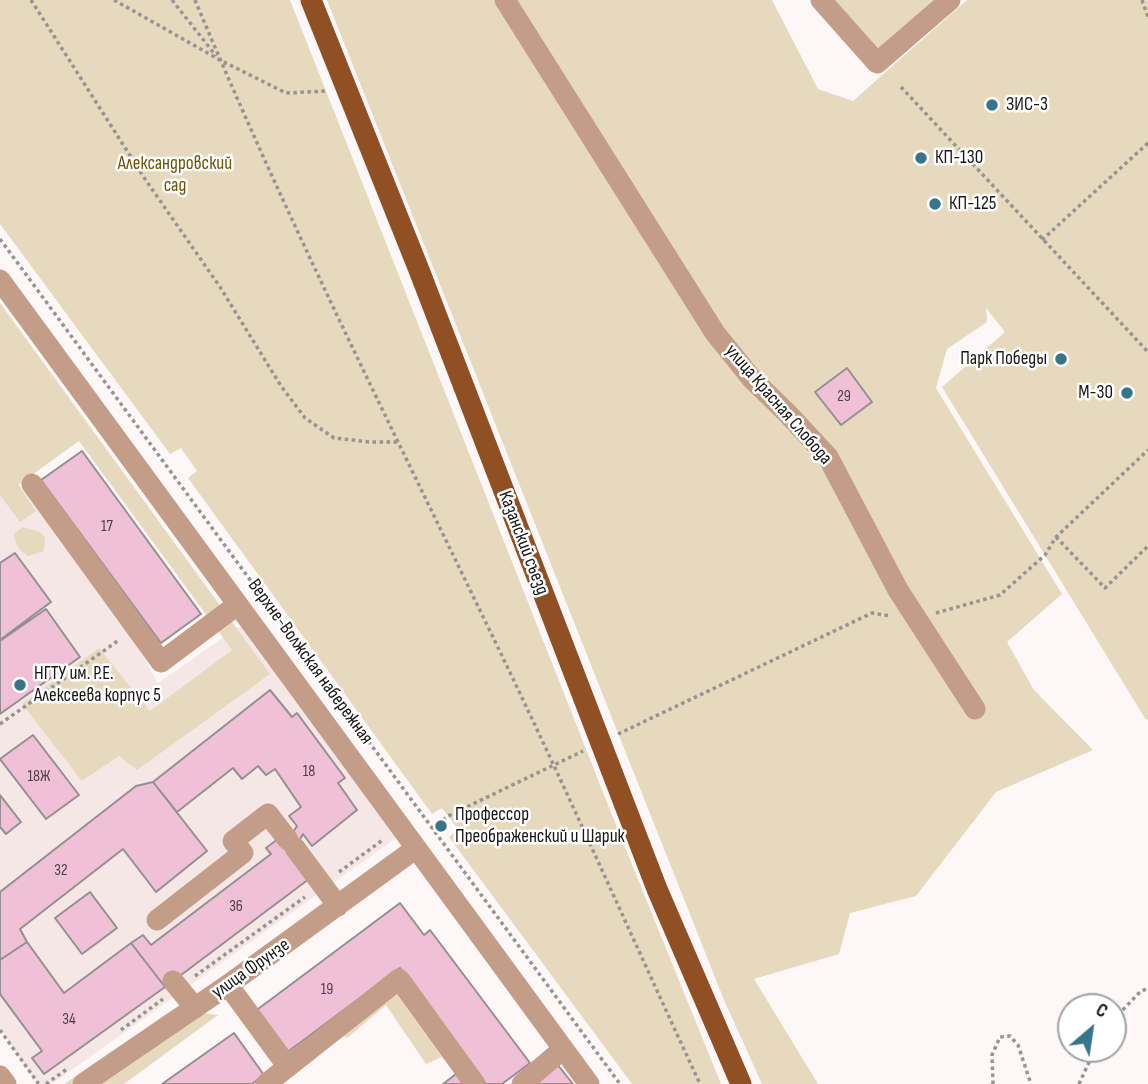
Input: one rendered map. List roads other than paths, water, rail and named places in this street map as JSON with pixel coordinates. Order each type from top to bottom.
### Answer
[{"type":"main road","name":"Казанский съезд","points":[[311,0],[657,889],[741,1084]]},
{"type":"street","name":"улица Красная Слобода","points":[[505,0],[715,333],[752,379],[828,457],[898,590],[975,709]]},
{"type":"street","points":[[821,0],[877,63],[950,0]]},
{"type":"street","name":"Верхне-Волжская набережная","points":[[0,280],[589,1084]]},
{"type":"street","points":[[32,484],[161,662],[237,605]]},
{"type":"street","points":[[157,920],[243,853],[233,841],[268,814],[338,906]]},
{"type":"street","name":"улица Фрунзе","points":[[83,1084],[228,985],[415,849]]},
{"type":"street","points":[[266,1084],[400,979],[475,1084]]},
{"type":"street","points":[[176,984],[195,1008]]},
{"type":"street","points":[[228,985],[288,1067]]},
{"type":"street","points":[[522,1084],[563,1049]]},
{"type":"street","points":[[0,1076],[6,1084]]},
{"type":"place","name":"ЗИС-3","points":[[992,105]]},
{"type":"place","name":"КП-130","points":[[921,158]]},
{"type":"place","name":"КП-125","points":[[935,204]]},
{"type":"place","name":"Парк Победы","points":[[1061,359]]},
{"type":"place","name":"М-30","points":[[1127,393]]},
{"type":"place","name":"НГТУ им. Р.Е. Алексеева корпус 5","points":[[20,685]]},
{"type":"place","name":"Профессор Преображенский и Шарик","points":[[441,826]]},
{"type":"park label","name":"Александровский сад","points":[[175,175]]}]
